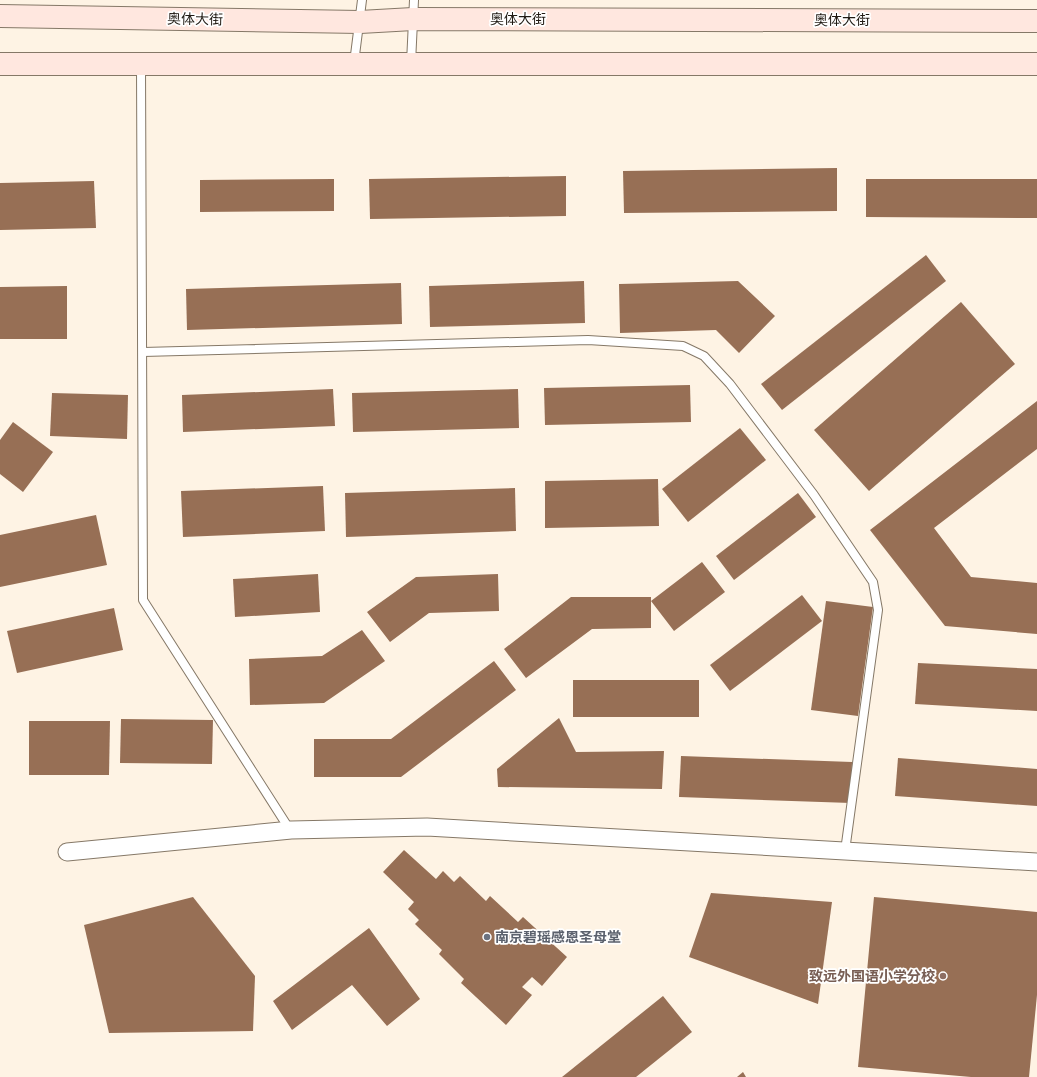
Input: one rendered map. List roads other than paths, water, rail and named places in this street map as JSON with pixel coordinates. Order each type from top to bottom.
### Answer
[{"type":"main road","name":"奥体大街","points":[[0,16],[360,22],[414,10],[1037,21]]},
{"type":"main road","points":[[0,64],[1037,64]]},
{"type":"street","points":[[67,852],[290,830],[427,827],[1037,862]]},
{"type":"lane","points":[[354,64],[362,0]]},
{"type":"lane","points":[[411,64],[414,10]]},
{"type":"lane","points":[[141,64],[143,600],[290,830]]},
{"type":"lane","points":[[143,352],[588,340],[683,346],[704,356],[730,384],[814,495],[873,582],[878,610],[845,851]]},
{"type":"place","name":"南京碧瑶感恩圣母堂","points":[[487,937]]},
{"type":"place","name":"致远外国语小学分校","points":[[943,976]]}]
